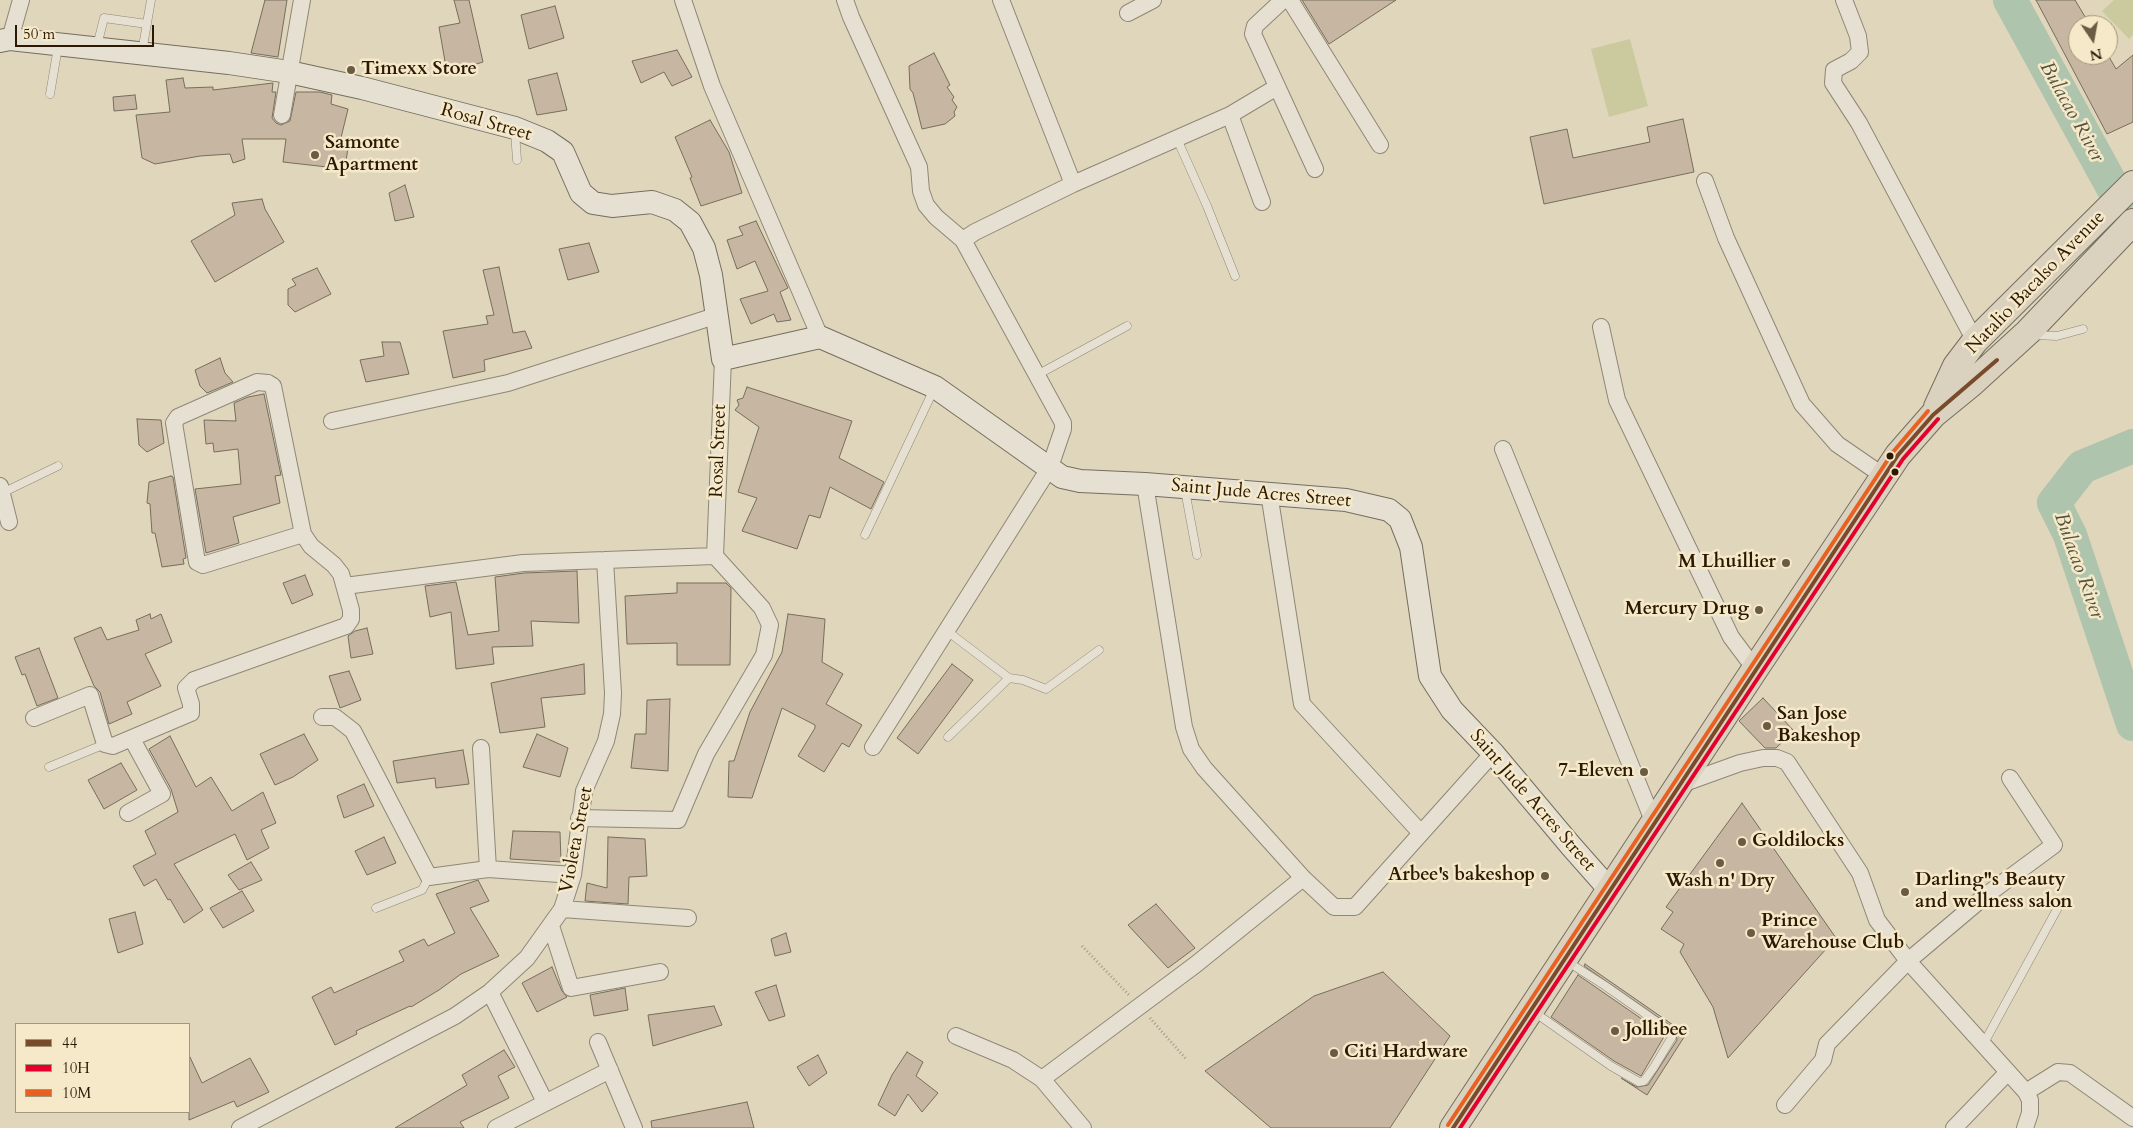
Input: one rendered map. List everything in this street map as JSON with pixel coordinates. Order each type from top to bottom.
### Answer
[{"type":"main road","name":"Natalio Bacalso Avenue","points":[[1933,414],[1956,366],[1975,341],[2133,184]]},
{"type":"main road","name":"Natalio Bacalso Avenue","points":[[1453,1128],[1609,889],[1898,455],[1933,414],[2028,332],[2132,223]]},
{"type":"main road","points":[[1975,341],[1997,360]]},
{"type":"street","points":[[5,40],[20,0]]},
{"type":"street","points":[[282,115],[302,0]]},
{"type":"street","points":[[683,0],[712,86],[820,337],[722,359]]},
{"type":"street","points":[[845,0],[919,167],[926,205],[936,217],[963,240],[1063,423],[1050,467],[873,746]]},
{"type":"street","points":[[1001,0],[1073,184]]},
{"type":"street","points":[[1128,13],[1153,0]]},
{"type":"street","points":[[1283,0],[1255,26],[1253,34],[1314,169]]},
{"type":"street","points":[[1290,0],[1380,145]]},
{"type":"street","points":[[1844,0],[1858,36],[1860,52],[1851,61],[1834,70],[1833,83],[1860,123],[1975,341]]},
{"type":"street","name":"Rosal Street","points":[[5,40],[229,63],[288,72],[362,88],[515,128],[547,141],[563,152],[581,193],[593,203],[612,206],[652,202],[675,210],[690,222],[704,248],[718,315],[722,359],[715,556]]},
{"type":"street","points":[[963,240],[975,232],[1073,184],[1230,115],[1277,87]]},
{"type":"street","points":[[1230,115],[1262,202]]},
{"type":"street","points":[[1705,182],[1726,238],[1802,404],[1837,444],[1884,477]]},
{"type":"street","points":[[332,421],[508,383],[718,315]]},
{"type":"street","points":[[1601,327],[1617,400],[1731,638],[1755,669]]},
{"type":"street","name":"Saint Jude Acres Street","points":[[820,337],[934,387],[1050,467],[1062,478],[1346,500],[1389,510],[1400,518],[1411,547],[1430,676],[1452,710],[1493,753],[1609,889]]},
{"type":"street","points":[[34,718],[90,695],[105,744],[113,746],[191,713],[192,704],[186,688],[194,680],[346,626],[350,619],[351,610],[341,574],[334,565],[311,546],[303,534],[272,386],[268,383],[257,382],[175,419],[174,423],[197,562],[203,564],[303,534]]},
{"type":"street","points":[[1503,450],[1654,823]]},
{"type":"street","points":[[1145,484],[1184,727],[1191,749],[1204,768],[1303,878],[1334,907],[1355,907],[1420,832],[1493,753]]},
{"type":"street","points":[[1,490],[9,522]]},
{"type":"street","points":[[1270,493],[1302,704],[1420,832]]},
{"type":"street","points":[[345,586],[523,563],[715,556],[762,608],[770,624],[764,656],[706,754],[678,820],[579,818]]},
{"type":"street","name":"Violeta Street","points":[[240,1128],[455,1016],[490,992],[527,958],[562,910],[573,875],[584,791],[606,741],[612,714],[613,693],[605,560]]},
{"type":"street","points":[[322,717],[335,717],[353,731],[429,877],[488,869],[573,875]]},
{"type":"street","points":[[128,813],[162,794],[132,739]]},
{"type":"street","points":[[481,748],[488,869]]},
{"type":"street","points":[[1679,785],[1740,763],[1763,758],[1777,758],[1787,762],[1860,873],[1877,920],[1908,961],[1984,1043],[2026,1092],[2030,1100],[2030,1113],[2025,1128]]},
{"type":"street","points":[[1785,1105],[1823,1060],[1827,1044],[1908,961],[1985,896],[2054,845],[2010,778]]},
{"type":"street","points":[[1042,1079],[1195,965],[1272,905],[1303,878]]},
{"type":"street","points":[[562,910],[688,918]]},
{"type":"street","points":[[551,926],[571,988],[660,972]]},
{"type":"street","points":[[490,992],[545,1102]]},
{"type":"street","points":[[956,1036],[1013,1060],[1042,1079],[1083,1128]]},
{"type":"street","points":[[598,1042],[634,1128]]},
{"type":"street","points":[[496,1128],[610,1070]]},
{"type":"street","points":[[1954,1128],[2008,1072]]},
{"type":"street","points":[[2026,1092],[2058,1072],[2070,1073],[2133,1118]]},
{"type":"lane","points":[[142,53],[151,0]]},
{"type":"lane","points":[[97,48],[104,18],[147,24]]},
{"type":"lane","points":[[50,94],[58,44]]},
{"type":"lane","points":[[515,128],[517,160]]},
{"type":"lane","points":[[1177,139],[1208,206],[1235,276]]},
{"type":"lane","points":[[1037,375],[1127,326]]},
{"type":"lane","points":[[2028,332],[2046,337],[2070,333],[2083,328]]},
{"type":"lane","points":[[866,535],[934,387]]},
{"type":"lane","points":[[1,490],[58,466]]},
{"type":"lane","points":[[1184,487],[1197,554]]},
{"type":"lane","points":[[947,631],[1009,678],[1023,680],[1046,690],[1099,650]]},
{"type":"lane","points":[[948,737],[1009,678]]},
{"type":"lane","points":[[49,768],[105,744]]},
{"type":"lane","points":[[376,908],[422,890],[429,877]]},
{"type":"lane","points":[[1984,1043],[2061,902]]},
{"type":"lane","points":[[1530,1009],[1611,1066],[1639,1082],[1644,1081],[1659,1059],[1672,1037],[1670,1031],[1563,959]]},
{"type":"green space","points":[[2114,0],[2133,0],[2133,35],[2129,39],[2118,28],[2118,15],[2106,15],[2102,11]]},
{"type":"green space","points":[[1630,39],[1648,106],[1609,117],[1591,49]]},
{"type":"building","points":[[265,0],[287,0],[278,57],[251,53]]},
{"type":"building","points":[[454,0],[469,0],[483,62],[447,73],[439,27],[460,23]]},
{"type":"building","points":[[1302,0],[1396,0],[1329,44]]},
{"type":"building","points":[[2036,0],[2075,0],[2084,15],[2068,15],[2068,60]]},
{"type":"building","points":[[555,6],[564,38],[529,49],[521,15]]},
{"type":"building","points":[[677,50],[692,77],[672,86],[664,72],[641,83],[632,61]]},
{"type":"building","points":[[934,53],[950,85],[947,87],[954,97],[952,100],[957,107],[954,112],[955,116],[945,124],[922,129],[913,93],[910,89],[909,66]]},
{"type":"building","points":[[2133,55],[2133,122],[2107,134],[2070,65],[2114,65],[2116,69]]},
{"type":"building","points":[[557,73],[567,110],[537,115],[528,80]]},
{"type":"building","points":[[183,78],[185,88],[213,87],[213,90],[273,83],[272,92],[276,92],[272,118],[281,125],[290,121],[296,92],[320,92],[332,95],[331,104],[348,109],[339,146],[348,147],[345,169],[283,162],[286,139],[242,139],[245,159],[233,163],[230,154],[200,156],[155,164],[142,158],[136,115],[170,112],[166,80]]},
{"type":"building","points":[[135,95],[137,109],[114,111],[113,97]]},
{"type":"building","points":[[1683,119],[1694,172],[1544,204],[1530,137],[1567,129],[1573,158],[1650,142],[1647,127]]},
{"type":"building","points":[[710,120],[729,152],[742,193],[701,206],[690,178],[692,177],[675,137]]},
{"type":"building","points":[[405,185],[414,217],[395,221],[389,193]]},
{"type":"building","points":[[262,199],[265,209],[284,242],[215,282],[191,241],[235,215],[232,203]]},
{"type":"building","points":[[756,221],[788,288],[780,292],[791,320],[777,322],[774,314],[751,324],[740,299],[768,291],[755,261],[737,269],[727,240],[743,235],[739,227]]},
{"type":"building","points":[[589,243],[599,272],[568,280],[559,249]]},
{"type":"building","points":[[499,267],[513,333],[525,331],[532,348],[484,360],[485,371],[453,378],[443,331],[488,324],[486,316],[494,315],[483,270]]},
{"type":"building","points":[[317,268],[331,294],[295,312],[288,305],[288,289],[296,285],[292,279]]},
{"type":"building","points":[[382,342],[400,342],[409,374],[366,382],[360,360],[384,356]]},
{"type":"building","points":[[220,358],[225,373],[233,382],[207,393],[200,386],[195,370]]},
{"type":"building","points":[[747,387],[852,421],[839,458],[884,482],[871,509],[830,487],[820,518],[809,515],[797,549],[742,531],[757,498],[738,492],[759,427],[735,410],[739,405],[737,400],[743,398]]},
{"type":"building","points":[[264,394],[281,475],[275,476],[280,503],[233,517],[239,543],[206,553],[195,489],[241,484],[238,449],[214,452],[213,443],[206,444],[204,420],[236,421],[234,403],[248,397]]},
{"type":"building","points":[[137,419],[161,420],[164,443],[147,452],[139,445]]},
{"type":"building","points":[[173,477],[186,558],[183,559],[184,564],[162,567],[155,533],[152,533],[150,504],[147,503],[149,482]]},
{"type":"building","points":[[577,571],[579,623],[531,621],[533,646],[492,647],[494,664],[456,669],[451,612],[430,617],[425,586],[456,582],[468,635],[499,631],[495,577],[524,573]]},
{"type":"building","points":[[305,575],[313,595],[292,604],[283,583]]},
{"type":"building","points":[[677,583],[726,583],[731,588],[730,665],[677,665],[677,643],[627,644],[625,596],[677,593]]},
{"type":"building","points":[[150,614],[151,619],[161,614],[172,642],[145,654],[161,686],[127,702],[132,714],[109,724],[100,692],[94,686],[74,638],[101,627],[107,640],[139,630],[136,620]]},
{"type":"building","points":[[788,614],[825,619],[822,662],[843,674],[826,704],[862,725],[849,747],[842,743],[824,772],[798,756],[815,725],[782,708],[752,798],[728,797],[729,761],[734,761],[750,712],[782,652]]},
{"type":"building","points":[[367,628],[373,654],[351,658],[348,636],[355,631]]},
{"type":"building","points":[[39,648],[58,698],[37,706],[25,674],[22,675],[15,657]]},
{"type":"building","points":[[584,664],[585,694],[541,698],[545,727],[500,733],[491,683]]},
{"type":"building","points":[[952,664],[973,680],[918,754],[897,738]]},
{"type":"building","points":[[349,671],[361,700],[340,708],[329,676]]},
{"type":"building","name":"San Jose Bakeshop","points":[[1763,698],[1794,731],[1776,748],[1765,748],[1739,721]]},
{"type":"building","points":[[670,699],[668,771],[631,768],[635,734],[646,734],[647,700]]},
{"type":"building","points":[[304,734],[318,760],[293,777],[275,785],[260,754]]},
{"type":"building","points":[[537,734],[568,748],[560,777],[523,767]]},
{"type":"building","points":[[170,736],[196,787],[211,777],[232,811],[263,792],[276,823],[261,830],[269,848],[247,860],[235,834],[174,864],[203,910],[184,923],[156,879],[144,886],[133,866],[156,854],[145,831],[178,812],[171,789],[149,749]]},
{"type":"building","points":[[463,750],[469,784],[436,788],[435,778],[397,783],[393,761]]},
{"type":"building","points":[[121,763],[137,790],[104,809],[88,780]]},
{"type":"building","points":[[364,784],[374,806],[344,818],[337,796]]},
{"type":"building","name":"Prince Warehouse Club","points":[[1742,803],[1836,938],[1728,1058],[1713,1007],[1680,952],[1684,944],[1661,929],[1673,912],[1666,907]]},
{"type":"building","points":[[513,831],[560,832],[561,862],[510,859]]},
{"type":"building","points":[[384,837],[396,863],[367,875],[355,851]]},
{"type":"building","points":[[608,837],[645,839],[647,876],[629,877],[628,904],[585,901],[587,883],[607,888]]},
{"type":"building","points":[[251,862],[262,880],[239,890],[228,875]]},
{"type":"building","points":[[478,880],[489,901],[470,908],[499,956],[461,974],[411,1007],[356,1031],[357,1034],[335,1045],[312,997],[331,987],[334,993],[404,961],[399,951],[424,939],[428,946],[455,933],[436,894]]},
{"type":"building","points":[[242,891],[254,911],[223,928],[210,908]]},
{"type":"building","points":[[1156,904],[1195,948],[1168,968],[1128,925]]},
{"type":"building","points":[[135,912],[143,944],[118,953],[109,919]]},
{"type":"building","points":[[786,933],[791,952],[775,956],[771,939]]},
{"type":"building","points":[[1585,964],[1686,1034],[1647,1095],[1621,1078],[1637,1087],[1648,1085],[1677,1040],[1675,1029],[1584,966]]},
{"type":"building","points":[[552,967],[562,991],[567,997],[537,1012],[522,983]]},
{"type":"building","name":"Citi Hardware","points":[[1383,972],[1450,1036],[1390,1128],[1271,1128],[1205,1071],[1314,996]]},
{"type":"building","points":[[1578,975],[1665,1035],[1641,1076],[1614,1061],[1551,1017]]},
{"type":"building","points":[[776,985],[785,1016],[769,1021],[755,992]]},
{"type":"building","points":[[625,988],[628,1010],[594,1016],[590,995]]},
{"type":"building","points":[[714,1006],[722,1025],[653,1046],[648,1015]]},
{"type":"building","points":[[504,1050],[515,1067],[498,1076],[509,1098],[460,1122],[464,1128],[395,1128],[467,1085],[462,1075]]},
{"type":"building","points":[[907,1052],[923,1062],[916,1076],[938,1093],[922,1112],[908,1094],[895,1116],[878,1105],[892,1075]]},
{"type":"building","points":[[818,1055],[827,1073],[809,1086],[797,1067]]},
{"type":"building","points":[[190,1057],[202,1083],[250,1058],[269,1092],[237,1107],[234,1101],[189,1120]]},
{"type":"building","points":[[747,1102],[754,1128],[652,1128],[651,1121]]},
{"type":"waterway","name":"Bulacao River","points":[[2010,0],[2133,224]]},
{"type":"waterway","name":"Bulacao River","points":[[2133,446],[2082,467],[2054,503],[2070,535],[2133,724]]},
{"type":"transit line","name":"44","points":[[1453,1128],[1898,455],[1933,415],[1997,360]]},
{"type":"transit line","name":"10M","points":[[1448,1125],[1893,452],[1928,411]]},
{"type":"transit line","name":"10H","points":[[1460,1128],[1903,459],[1938,419]]},
{"type":"place","name":"Timexx Store","points":[[351,70]]},
{"type":"place","name":"Samonte Apartment","points":[[315,155]]},
{"type":"place","name":"M Lhuillier","points":[[1786,563]]},
{"type":"place","name":"Mercury Drug","points":[[1759,610]]},
{"type":"place","name":"San Jose Bakeshop","points":[[1767,726]]},
{"type":"place","name":"7-Eleven","points":[[1644,772]]},
{"type":"place","name":"Goldilocks","points":[[1742,842]]},
{"type":"place","name":"Wash n' Dry","points":[[1720,863]]},
{"type":"place","name":"Arbee's bakeshop","points":[[1545,876]]},
{"type":"place","name":"Darling\"s Beauty and wellness salon","points":[[1905,892]]},
{"type":"place","name":"Prince Warehouse Club","points":[[1751,933]]},
{"type":"place","name":"Jollibee","points":[[1615,1031]]},
{"type":"place","name":"Citi Hardware","points":[[1334,1053]]}]
